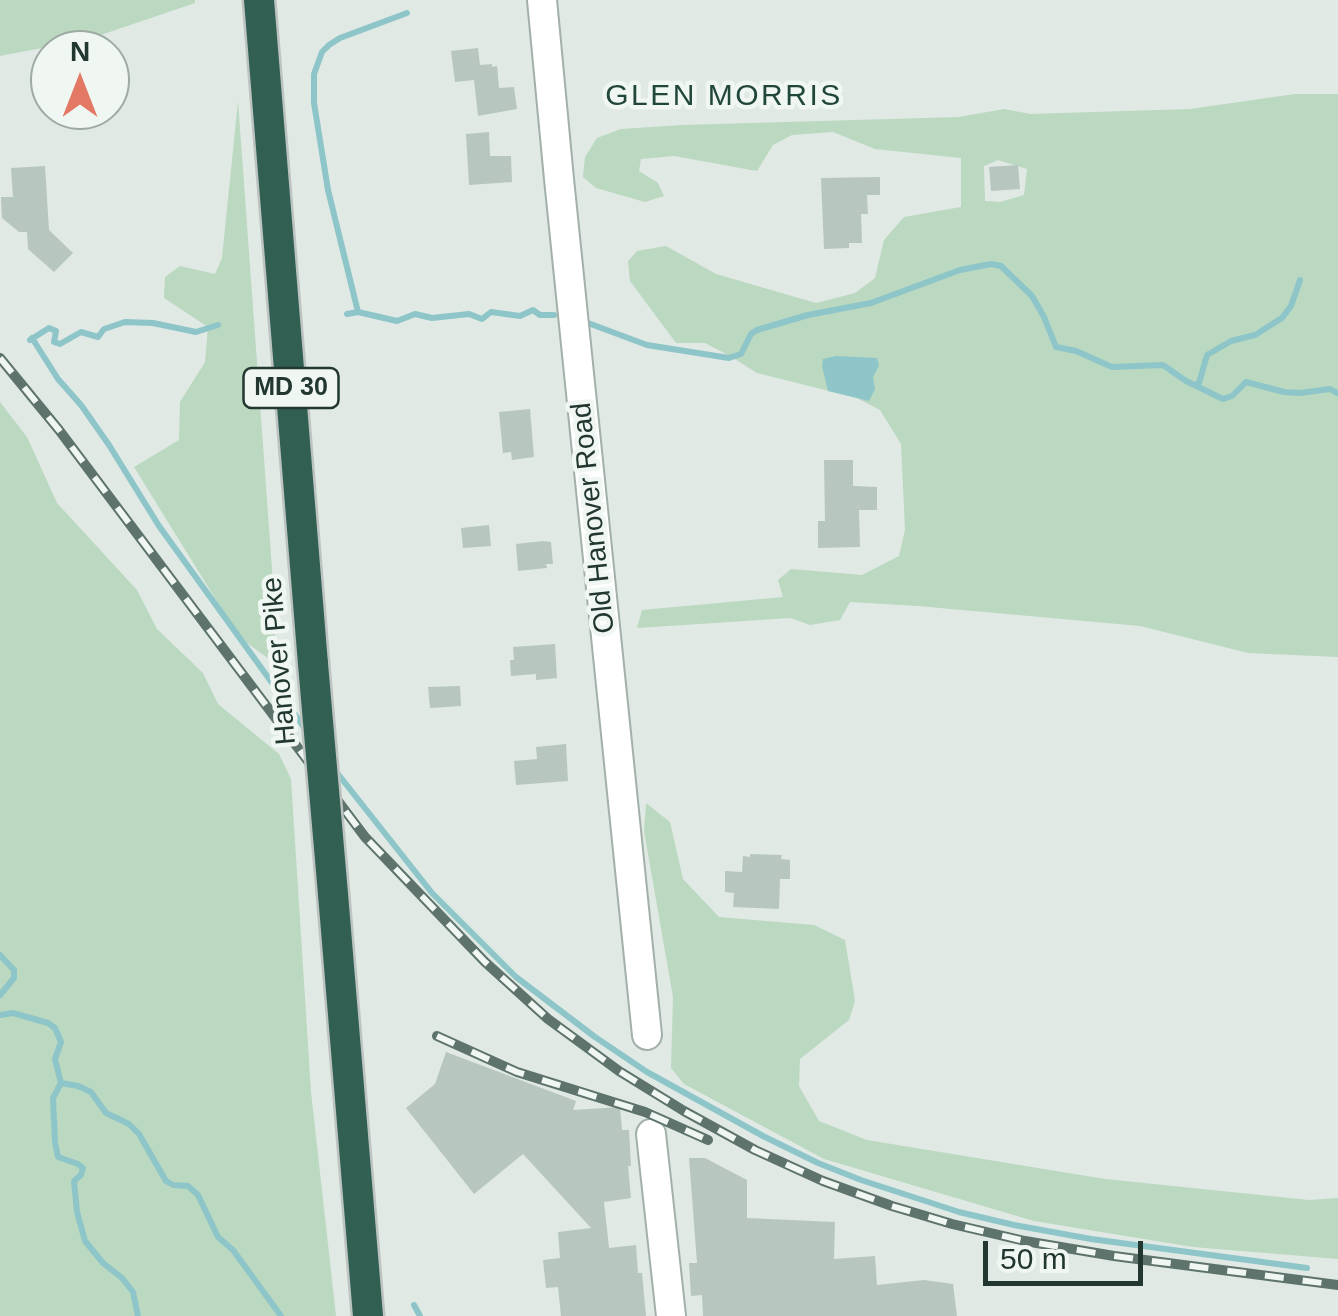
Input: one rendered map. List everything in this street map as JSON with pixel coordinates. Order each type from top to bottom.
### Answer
[{"type":"highway","name":"Hanover Pike","points":[[258,0],[368,1316]]},
{"type":"street","name":"Old Hanover Road","points":[[542,0],[648,1036]]},
{"type":"street","points":[[651,1134],[671,1316]]},
{"type":"green space","points":[[0,0],[195,0],[116,30],[30,30],[30,50],[0,56]]},
{"type":"green space","points":[[1295,94],[1338,94],[1338,657],[1248,653],[1140,626],[850,602],[840,620],[810,625],[791,618],[637,628],[642,610],[783,597],[778,580],[791,569],[862,575],[899,556],[905,530],[901,444],[880,410],[857,398],[757,373],[705,343],[676,343],[630,281],[628,261],[637,251],[666,246],[716,274],[816,303],[855,293],[875,278],[884,240],[904,217],[961,207],[961,158],[875,149],[833,132],[792,135],[773,145],[757,171],[674,156],[641,159],[639,171],[658,183],[664,196],[645,202],[596,188],[583,177],[585,157],[597,138],[621,129],[959,117],[1004,109],[1031,114],[1190,109]],"holes":[[[998,160],[1027,169],[1024,195],[1000,202],[985,201],[984,166]]]},
{"type":"green space","points":[[238,101],[276,624],[273,662],[239,637],[134,467],[179,440],[180,402],[205,362],[208,327],[164,298],[165,277],[180,266],[215,274],[222,258]]},
{"type":"green space","points":[[0,402],[27,437],[57,503],[137,590],[157,629],[203,673],[218,704],[279,754],[291,779],[311,1092],[336,1316],[0,1316]]},
{"type":"green space","points":[[646,803],[670,822],[683,879],[719,917],[814,925],[845,940],[855,1001],[849,1020],[800,1059],[799,1086],[819,1121],[867,1140],[1105,1179],[1309,1200],[1338,1198],[1338,1259],[1193,1247],[1034,1221],[824,1159],[684,1084],[671,1068],[673,997],[644,831]]},
{"type":"water","points":[[877,358],[875,389],[869,401],[828,391],[823,359]]},
{"type":"building","points":[[478,48],[480,65],[497,66],[499,88],[514,87],[517,109],[478,116],[474,80],[455,82],[451,51]]},
{"type":"building","points":[[489,132],[490,156],[511,156],[512,182],[469,185],[466,134]]},
{"type":"building","points":[[1018,165],[1020,189],[991,191],[989,167]]},
{"type":"building","points":[[45,166],[49,230],[73,253],[54,272],[28,249],[27,232],[19,232],[2,218],[1,197],[13,197],[11,168]]},
{"type":"building","points":[[880,177],[880,195],[867,195],[868,214],[861,214],[862,243],[824,249],[821,178]]},
{"type":"building","points":[[530,409],[534,457],[512,460],[511,452],[503,453],[499,412]]},
{"type":"building","points":[[824,460],[853,460],[853,486],[877,487],[877,510],[859,510],[860,547],[818,548],[818,521],[825,521]]},
{"type":"building","points":[[489,525],[491,546],[463,548],[461,528]]},
{"type":"building","points":[[551,542],[553,564],[518,571],[516,544]]},
{"type":"building","points":[[555,644],[557,678],[536,680],[536,674],[511,676],[513,647]]},
{"type":"building","points":[[460,686],[461,706],[430,708],[428,687]]},
{"type":"building","points":[[566,744],[568,781],[516,785],[514,761],[537,759],[536,747]]},
{"type":"building","points":[[782,855],[781,859],[790,860],[790,879],[780,879],[779,909],[733,907],[734,893],[725,892],[725,871],[742,872],[743,856]]},
{"type":"building","points":[[446,1052],[576,1101],[573,1110],[620,1107],[622,1130],[629,1130],[631,1198],[604,1202],[609,1248],[636,1245],[646,1316],[561,1316],[558,1287],[546,1288],[543,1260],[560,1258],[558,1232],[591,1228],[523,1154],[474,1194],[406,1108],[435,1084]]},
{"type":"building","points":[[689,1158],[705,1158],[747,1180],[747,1218],[835,1222],[834,1259],[875,1256],[877,1285],[924,1280],[953,1284],[957,1316],[703,1316],[702,1295],[691,1296],[689,1263],[697,1263]]},
{"type":"waterway","points":[[358,312],[328,190],[314,103],[314,74],[322,52],[329,45],[407,13]]},
{"type":"waterway","points":[[588,323],[647,345],[729,358],[741,354],[757,330],[871,303],[960,270],[991,264],[1001,266],[1032,296],[1056,347],[1112,367],[1163,365],[1223,399],[1246,382],[1284,392],[1330,389],[1337,393]]},
{"type":"waterway","points":[[1197,384],[1207,355],[1231,341],[1255,335],[1282,318],[1300,280]]},
{"type":"waterway","points":[[347,314],[358,312],[397,321],[415,314],[432,318],[469,314],[482,319],[491,312],[520,316],[533,310],[540,315],[554,315]]},
{"type":"waterway","points":[[30,340],[49,328],[56,331],[54,342],[60,344],[81,332],[98,337],[104,329],[125,322],[196,332],[218,325]]},
{"type":"waterway","points":[[32,338],[109,445],[159,526],[306,730]]},
{"type":"waterway","points":[[334,769],[432,893],[516,977],[647,1072],[763,1136],[861,1180],[959,1212],[1091,1239],[1307,1268]]},
{"type":"waterway","points":[[0,955],[14,970],[14,978],[0,995]]},
{"type":"waterway","points":[[0,1015],[13,1013],[55,1028],[61,1042],[55,1059],[61,1083],[53,1098],[58,1157],[83,1168],[74,1181],[85,1241],[133,1292],[138,1316]]},
{"type":"waterway","points":[[61,1083],[91,1092],[106,1113],[129,1124],[139,1134],[166,1181],[188,1186],[198,1195],[218,1237],[233,1250],[281,1316]]},
{"type":"waterway","points":[[414,1305],[420,1316]]},
{"type":"railway","points":[[0,358],[59,430],[365,837],[485,962],[548,1019],[619,1071],[755,1150],[823,1181],[952,1224],[1114,1256],[1338,1285]]},
{"type":"railway","points":[[437,1036],[517,1072],[645,1112],[708,1140]]},
{"type":"district","name":"GLEN MORRIS","points":[[724,97]]}]
